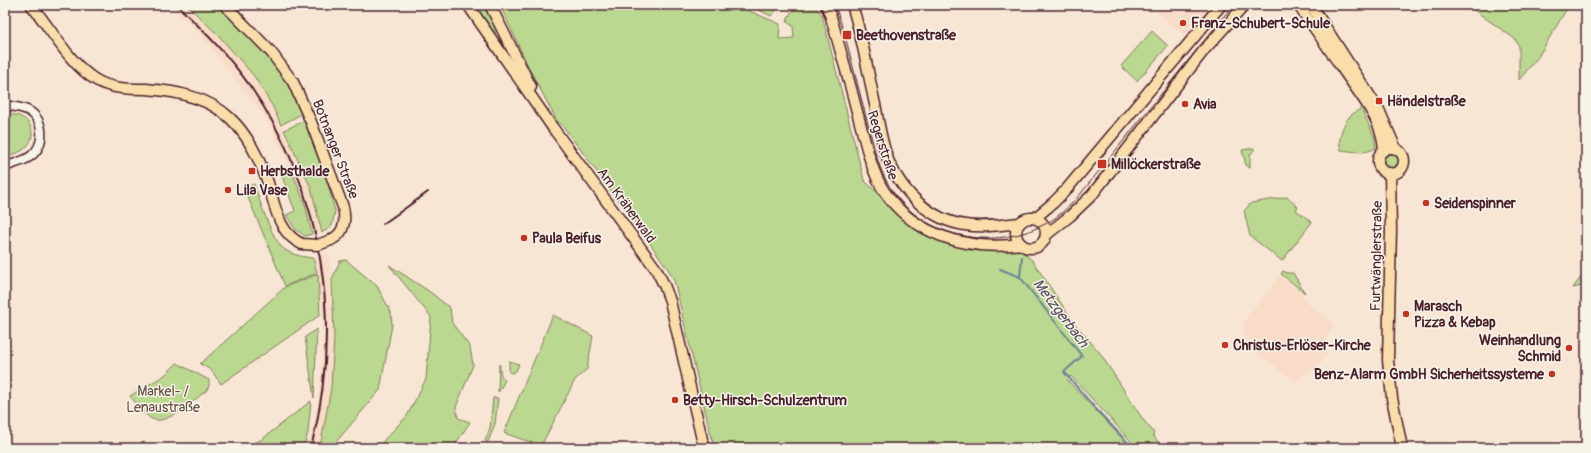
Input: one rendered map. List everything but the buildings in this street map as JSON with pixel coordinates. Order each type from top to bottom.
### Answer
[{"type":"main road","name":"Botnanger Straße","points":[[30,6],[76,62],[87,74],[97,80],[116,87],[184,94],[204,101],[229,117],[240,128],[254,150],[267,180],[277,212],[287,234],[293,240],[302,244],[318,245],[331,240],[343,230],[345,217],[343,207],[322,148],[297,88],[281,64],[225,5]]},
{"type":"main road","name":"Am Kräherwald","points":[[468,5],[502,56],[643,250],[664,285],[704,448]]},
{"type":"main road","points":[[490,5],[527,79],[538,106]]},
{"type":"main road","name":"Regerstraße","points":[[826,5],[830,14],[865,140],[877,176],[884,191],[897,207],[921,227],[946,238],[994,246],[1021,244],[1029,248],[1035,247],[1044,240],[1046,235],[1070,216],[1092,195],[1205,49],[1245,5]]},
{"type":"main road","name":"Regerstraße","points":[[852,5],[858,24],[881,135],[889,161],[904,187],[921,205],[932,213],[947,220],[965,225],[977,226],[991,226],[1020,222],[1026,218],[1035,218],[1053,203],[1066,190],[1221,5]]},
{"type":"main road","points":[[1298,5],[1367,105],[1378,126],[1383,140],[1384,150],[1378,159],[1379,166],[1383,171],[1390,173],[1398,171],[1403,164],[1403,157],[1396,149],[1379,110],[1311,5]]},
{"type":"main road","points":[[502,56],[506,50],[506,39]]},
{"type":"main road","points":[[1384,150],[1392,148],[1396,149]]},
{"type":"main road","name":"Furtwänglerstraße","points":[[1390,173],[1391,230],[1388,360],[1389,378],[1402,448]]},
{"type":"main road","points":[[1035,218],[1041,221],[1044,225],[1046,235]]},
{"type":"main road","points":[[1020,222],[1016,230],[1016,235],[1021,244]]},
{"type":"main road","name":"Furtwänglerstraße","points":[[1389,340],[1394,360],[1397,393],[1407,448]]},
{"type":"street","points":[[5,105],[22,108],[34,115],[38,121],[42,135],[39,147],[30,157],[5,167]]},
{"type":"shaded area","points":[[170,5],[187,5],[219,36],[254,76],[273,107],[311,188],[322,233],[312,234],[305,204],[290,166],[267,120],[205,40]]},
{"type":"shaded area","name":"Franz-Schubert-Schule","points":[[1149,5],[1212,5],[1186,37]]},
{"type":"shaded area","points":[[329,253],[334,338],[331,388],[320,448],[307,448],[318,400],[323,346],[322,311],[318,274],[313,258]]},
{"type":"shaded area","points":[[1280,275],[1304,295],[1302,298],[1334,325],[1323,347],[1328,353],[1317,367],[1295,382],[1246,344],[1242,333],[1244,321]]},
{"type":"green space","points":[[187,5],[218,5],[282,72],[303,113],[281,125],[273,107],[254,76],[219,36]]},
{"type":"green space","points":[[475,5],[486,5],[498,30],[495,33]]},
{"type":"green space","points":[[500,5],[735,5],[780,24],[779,39],[794,38],[793,26],[787,22],[793,10],[800,6],[813,5],[822,15],[864,180],[918,232],[970,249],[1020,250],[1032,260],[1075,324],[1100,353],[1163,448],[1137,448],[1071,376],[1067,380],[1131,448],[714,448],[674,280],[639,228],[562,125],[557,121],[530,70]]},
{"type":"green space","points":[[749,5],[781,5],[771,16]]},
{"type":"green space","points":[[1569,5],[1538,57],[1519,80],[1519,46],[1515,39],[1468,6]]},
{"type":"green space","points":[[1152,31],[1168,46],[1137,81],[1121,66]]},
{"type":"green space","points":[[1361,108],[1374,136],[1376,147],[1364,152],[1341,150],[1340,137],[1343,127],[1350,116]]},
{"type":"green space","points":[[5,113],[17,115],[27,121],[32,130],[32,134],[27,147],[17,153],[5,157]]},
{"type":"green space","points":[[304,121],[326,177],[335,211],[332,226],[322,233],[311,188],[284,130]]},
{"type":"green space","points":[[1254,148],[1250,155],[1250,168],[1246,165],[1242,150]]},
{"type":"green space","points":[[1391,154],[1396,156],[1398,161],[1396,166],[1391,168],[1386,166],[1384,161],[1386,156]]},
{"type":"green space","points":[[290,166],[305,204],[312,234],[305,236],[295,229],[286,215],[295,211],[280,171]]},
{"type":"green space","points":[[254,184],[266,219],[279,244],[290,253],[313,258],[317,273],[285,286],[244,188]]},
{"type":"green space","points":[[1287,197],[1298,207],[1296,210],[1312,222],[1282,261],[1250,236],[1244,211],[1251,203]]},
{"type":"green space","points":[[346,260],[377,286],[391,312],[392,325],[380,390],[331,448],[320,448],[331,388],[334,338],[332,279],[340,261]]},
{"type":"green space","points":[[389,265],[430,292],[450,308],[452,323],[470,347],[473,365],[456,407],[458,418],[470,422],[453,448],[379,448],[384,440],[407,416],[426,379],[431,317]]},
{"type":"green space","points":[[1586,270],[1586,285],[1573,288]]},
{"type":"green space","points":[[1283,271],[1293,273],[1305,293],[1281,274]]},
{"type":"green space","points":[[318,274],[320,315],[221,384],[211,370],[200,364],[285,287]]},
{"type":"green space","points":[[553,315],[593,336],[587,369],[575,380],[541,446],[504,433]]},
{"type":"green space","points":[[317,329],[314,398],[305,337]]},
{"type":"green space","points":[[509,361],[519,364],[516,371],[513,373],[509,372]]},
{"type":"green space","name":"Markel- / Lenaustraße","points":[[177,363],[209,380],[209,386],[206,391],[188,406],[173,416],[158,420],[152,419],[130,396],[165,375]]},
{"type":"green space","points":[[499,364],[501,375],[505,380],[498,392]]},
{"type":"green space","points":[[493,398],[498,398],[495,424],[488,442],[485,441],[490,428]]},
{"type":"green space","points":[[311,401],[308,433],[303,448],[240,448],[261,440]]},
{"type":"waterway","points":[[1020,277],[1022,257]]},
{"type":"waterway","name":"Metzgerbach","points":[[1000,269],[1020,277],[1082,356],[1064,372],[1095,408],[1133,448]]},
{"type":"tram line","points":[[835,5],[845,36],[876,155],[884,176],[892,191],[910,211],[927,222],[945,231],[964,236],[984,238],[1004,237],[1024,233],[1043,225],[1066,209],[1078,197],[1233,5]]},
{"type":"railway","points":[[177,5],[225,54],[250,86],[275,127],[295,170],[310,214],[320,260],[325,307],[325,354],[321,401],[311,448]]},
{"type":"railway","points":[[383,224],[428,192]]},
{"type":"place","name":"Franz-Schubert-Schule","points":[[1183,23]]},
{"type":"place","name":"Beethovenstraße","points":[[847,35]]},
{"type":"place","name":"Händelstraße","points":[[1379,101]]},
{"type":"place","name":"Avia","points":[[1185,104]]},
{"type":"place","name":"Millöckerstraße","points":[[1102,164]]},
{"type":"place","name":"Herbsthalde","points":[[252,171]]},
{"type":"place","name":"Lila Vase","points":[[228,190]]},
{"type":"place","name":"Seidenspinner","points":[[1426,203]]},
{"type":"place","name":"Paula Beifus","points":[[524,238]]},
{"type":"place","name":"Marasch Pizza & Kebap","points":[[1406,314]]},
{"type":"place","name":"Christus-Erlöser-Kirche","points":[[1225,345]]},
{"type":"place","name":"Weinhandlung Schmid","points":[[1569,348]]},
{"type":"place","name":"Benz-Alarm GmbH Sicherheitssysteme","points":[[1552,374]]},
{"type":"place","name":"Betty-Hirsch-Schulzentrum","points":[[675,400]]}]
